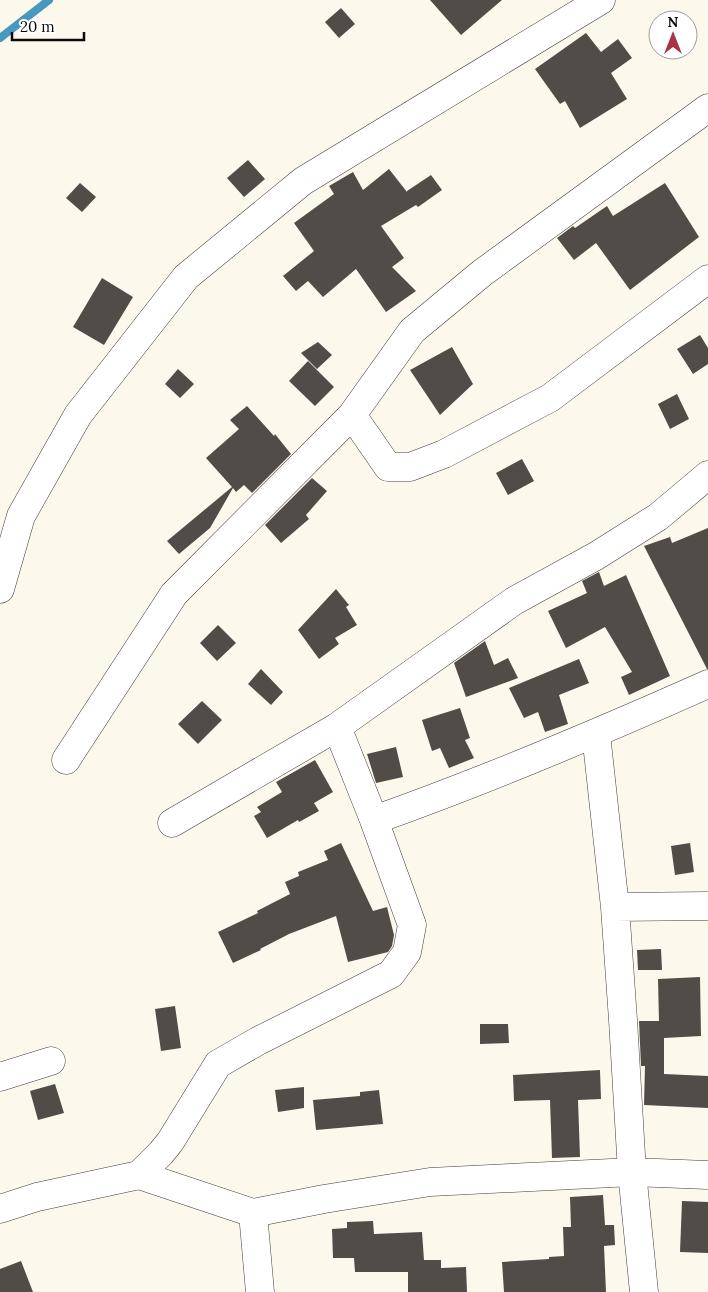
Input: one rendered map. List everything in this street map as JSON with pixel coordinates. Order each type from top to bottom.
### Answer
[{"type":"street","points":[[0,588],[21,516],[78,415],[186,277],[303,181],[601,0]]},
{"type":"street","points":[[66,760],[174,594],[352,415],[412,332],[482,273],[708,108]]},
{"type":"street","points":[[352,415],[388,467],[410,468],[444,454],[550,398],[708,279]]},
{"type":"street","points":[[172,823],[337,727],[514,601],[596,556],[658,517],[708,475]]},
{"type":"street","points":[[374,820],[596,734],[708,684]]},
{"type":"street","points":[[139,1175],[170,1142],[218,1064],[258,1041],[391,974],[408,952],[412,925],[374,820],[337,727]]},
{"type":"street","points":[[596,734],[614,907],[632,1172],[644,1292]]},
{"type":"street","points":[[614,907],[708,906]]},
{"type":"street","points":[[0,1078],[51,1061]]},
{"type":"street","points":[[0,1209],[38,1197],[139,1175],[253,1213],[324,1199],[430,1182],[632,1172],[708,1175]]},
{"type":"street","points":[[253,1213],[260,1292]]},
{"type":"building","points":[[430,0],[502,0],[461,35]]},
{"type":"building","points":[[341,8],[355,24],[339,38],[325,22]]},
{"type":"building","points":[[586,33],[601,52],[618,39],[632,58],[611,73],[627,99],[580,128],[565,101],[560,104],[535,69]]},
{"type":"building","points":[[248,160],[265,179],[244,197],[227,178]]},
{"type":"building","points":[[389,169],[407,192],[431,175],[442,190],[418,207],[416,205],[381,226],[404,258],[392,267],[416,291],[386,312],[356,269],[323,297],[308,281],[296,291],[283,276],[314,251],[294,223],[334,194],[329,186],[353,172],[363,190]]},
{"type":"building","points":[[80,183],[96,197],[82,212],[66,198]]},
{"type":"building","points":[[665,183],[699,237],[630,290],[596,243],[574,260],[557,238],[607,206],[613,216]]},
{"type":"building","points":[[102,278],[133,297],[104,345],[73,327]]},
{"type":"building","points":[[700,335],[708,348],[708,364],[693,374],[677,349]]},
{"type":"building","points":[[318,342],[332,355],[317,369],[301,353]]},
{"type":"building","points":[[452,347],[473,384],[440,415],[410,370]]},
{"type":"building","points":[[308,361],[334,387],[315,406],[289,381]]},
{"type":"building","points":[[178,369],[194,384],[180,398],[165,384]]},
{"type":"building","points":[[677,394],[689,419],[670,429],[658,404]]},
{"type":"building","points":[[247,406],[274,436],[275,434],[291,454],[252,493],[244,485],[236,492],[233,488],[210,528],[179,554],[167,541],[232,487],[206,458],[239,429],[230,420]]},
{"type":"building","points":[[522,459],[534,481],[508,495],[496,473]]},
{"type":"building","points":[[312,478],[327,491],[306,515],[309,519],[281,543],[265,525]]},
{"type":"building","points":[[708,528],[707,669],[644,546],[670,537],[672,543]]},
{"type":"building","points":[[599,572],[604,586],[626,575],[670,676],[629,695],[621,677],[632,672],[605,627],[566,648],[548,611],[587,593],[582,581]]},
{"type":"building","points":[[336,589],[349,605],[346,607],[357,625],[335,638],[339,644],[319,659],[298,630]]},
{"type":"building","points":[[218,625],[236,643],[217,661],[200,643]]},
{"type":"building","points":[[485,641],[494,665],[508,658],[518,678],[466,697],[454,663]]},
{"type":"building","points":[[579,659],[589,683],[559,695],[568,724],[545,732],[538,712],[524,718],[509,688]]},
{"type":"building","points":[[261,669],[283,692],[271,705],[248,684]]},
{"type":"building","points":[[202,701],[222,720],[198,744],[178,724]]},
{"type":"building","points":[[460,708],[470,738],[465,740],[474,758],[449,768],[440,748],[432,751],[422,720]]},
{"type":"building","points":[[396,747],[403,777],[376,783],[367,754]]},
{"type":"building","points":[[315,760],[333,792],[314,803],[319,811],[299,822],[298,820],[267,838],[254,816],[261,812],[257,807],[282,792],[276,782]]},
{"type":"building","points":[[341,843],[373,911],[387,907],[394,935],[392,946],[388,952],[348,962],[336,916],[289,934],[233,963],[218,932],[258,913],[257,911],[290,894],[285,882],[299,876],[298,872],[328,860],[324,851]]},
{"type":"building","points":[[690,843],[694,872],[675,875],[671,846]]},
{"type":"building","points":[[661,949],[662,970],[638,970],[637,950]]},
{"type":"building","points":[[700,977],[701,1036],[664,1038],[664,1074],[708,1076],[708,1108],[644,1105],[645,1066],[641,1066],[639,1021],[659,1021],[658,979]]},
{"type":"building","points":[[175,1006],[181,1048],[161,1051],[155,1009]]},
{"type":"building","points":[[480,1024],[508,1024],[509,1043],[480,1044]]},
{"type":"building","points":[[600,1070],[601,1099],[578,1100],[580,1157],[552,1158],[550,1100],[514,1101],[513,1075]]},
{"type":"building","points":[[55,1084],[64,1113],[38,1120],[30,1091]]},
{"type":"building","points":[[304,1087],[304,1108],[278,1112],[275,1090]]},
{"type":"building","points":[[379,1090],[383,1124],[316,1130],[313,1100],[360,1096],[360,1092]]},
{"type":"building","points":[[603,1195],[605,1225],[614,1225],[615,1245],[604,1246],[606,1292],[504,1292],[502,1262],[549,1259],[549,1257],[564,1256],[563,1227],[571,1227],[570,1197]]},
{"type":"building","points":[[682,1201],[708,1202],[708,1253],[680,1252]]},
{"type":"building","points":[[373,1221],[374,1234],[422,1232],[424,1260],[441,1260],[441,1268],[466,1267],[467,1292],[408,1292],[408,1272],[355,1272],[354,1258],[333,1258],[332,1229],[347,1228],[347,1222]]},
{"type":"building","points":[[21,1261],[33,1292],[0,1292],[0,1269]]},
{"type":"waterway","points":[[0,38],[49,0]]}]
